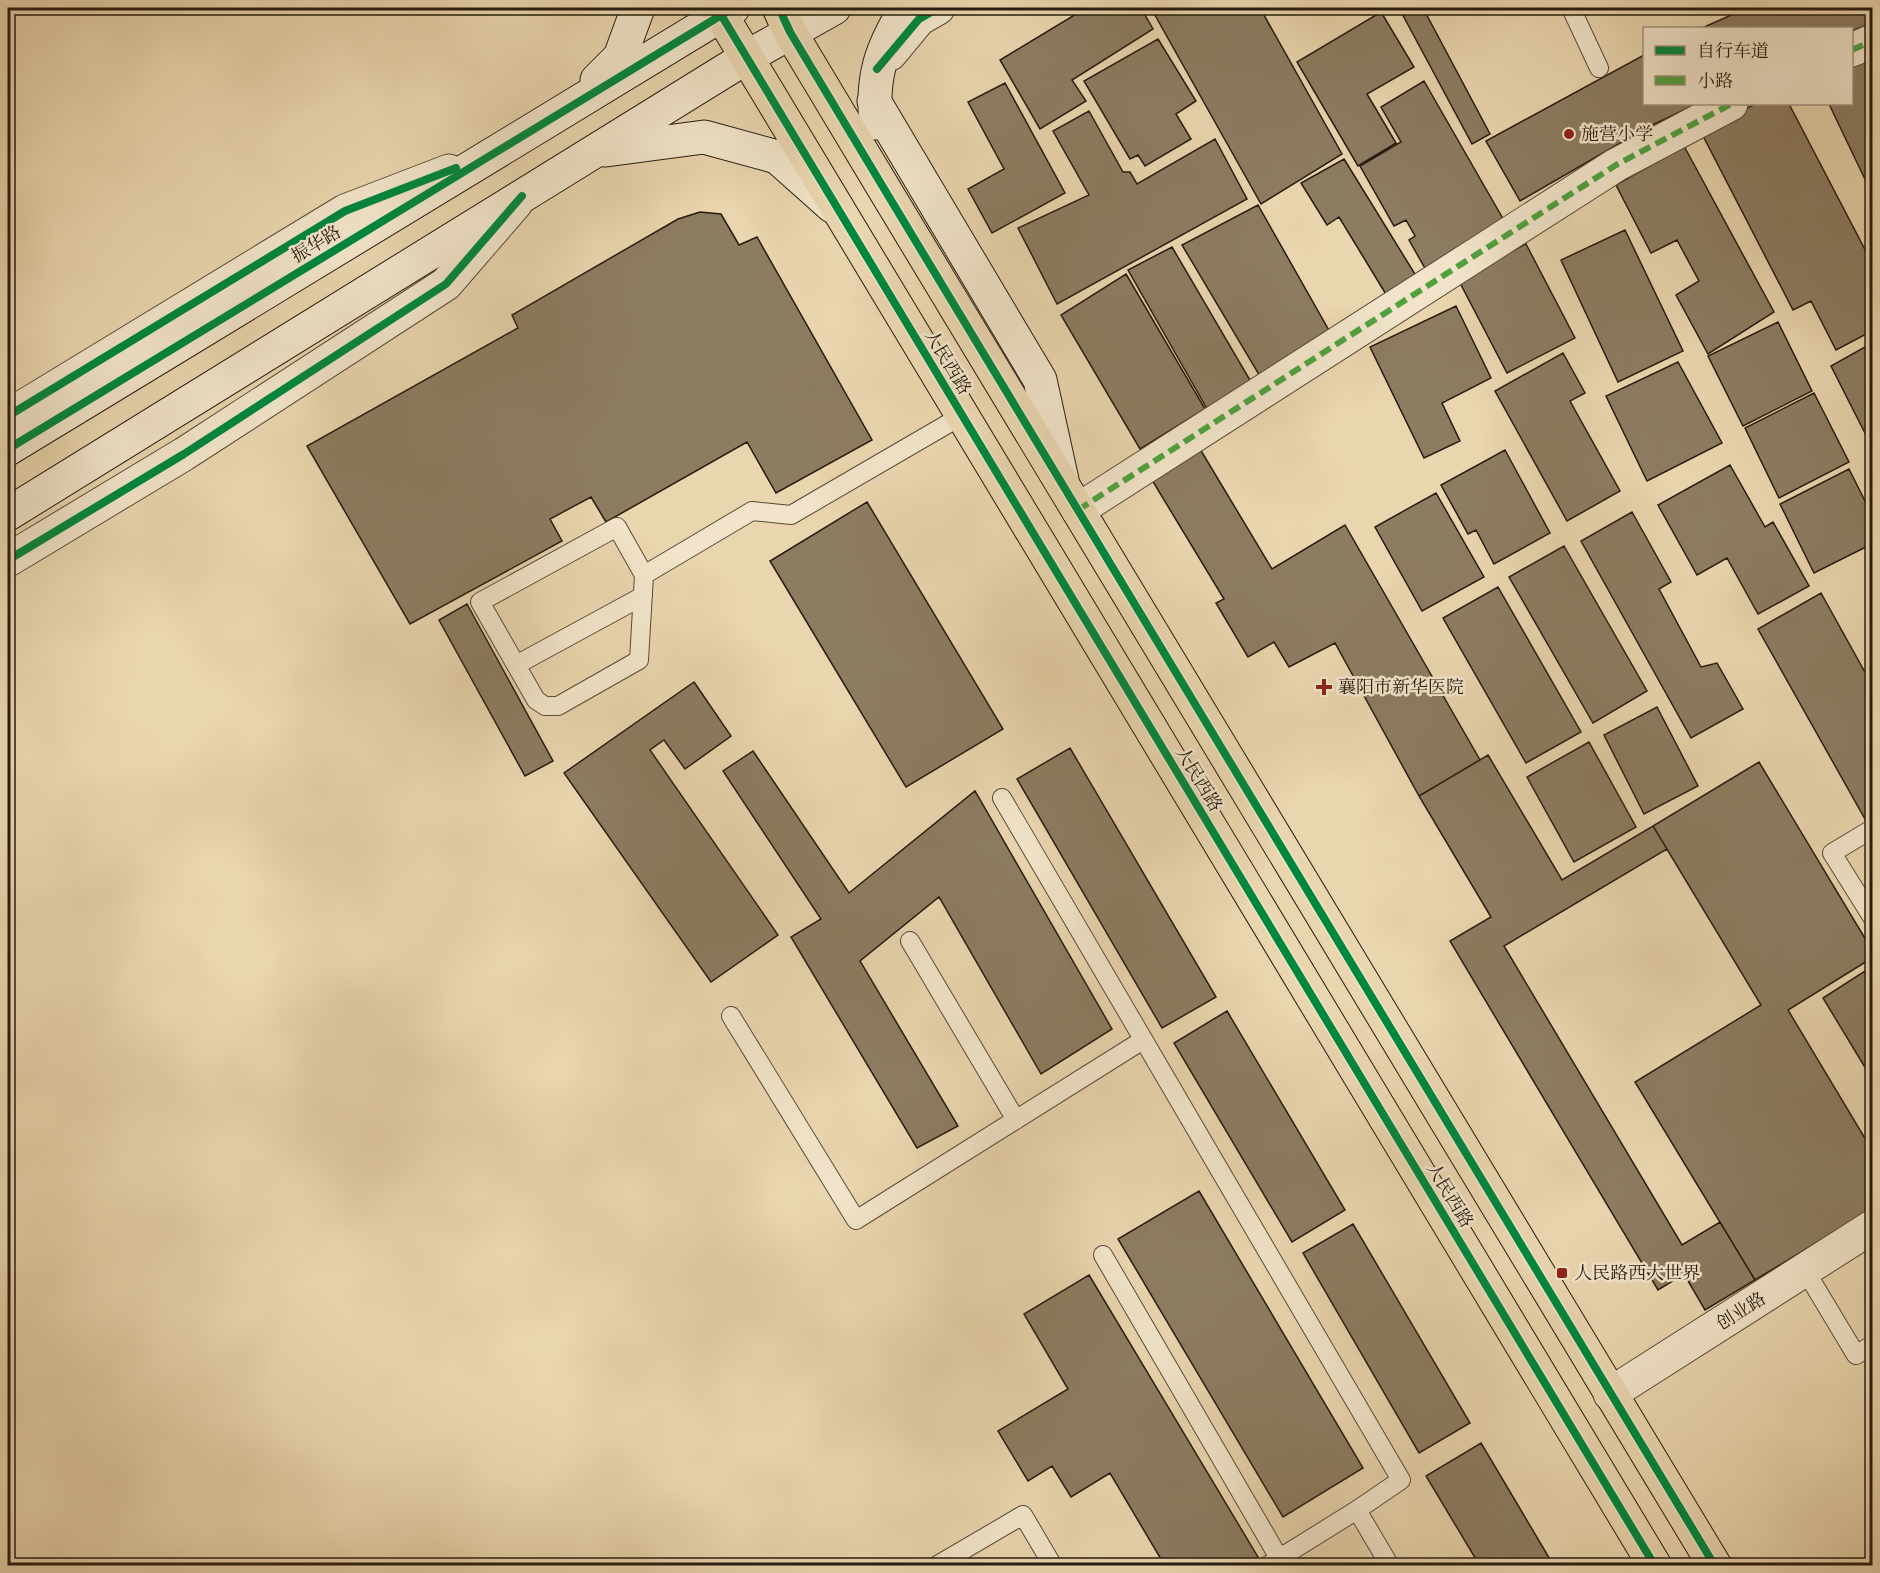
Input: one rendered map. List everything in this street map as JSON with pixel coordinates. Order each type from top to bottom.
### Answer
[{"type":"main road","points":[[566,109],[621,57],[638,8]]},
{"type":"main road","points":[[8,514],[747,57],[784,20],[834,8]]},
{"type":"main road","points":[[883,187],[873,101],[877,69],[887,39],[906,8]]},
{"type":"main road","points":[[877,69],[919,19],[938,8]]},
{"type":"main road","name":"振华路","points":[[8,449],[566,109],[724,10]]},
{"type":"main road","name":"人民西路","points":[[724,10],[747,57],[1655,1566]]},
{"type":"main road","name":"人民西路","points":[[784,20],[1715,1566]]},
{"type":"main road","points":[[1853,49],[1872,41]]},
{"type":"main road","points":[[873,101],[1040,380],[1071,499],[1616,165],[1729,105]]},
{"type":"main road","points":[[595,151],[704,137],[777,157],[843,216]]},
{"type":"main road","points":[[8,416],[345,212],[495,152]]},
{"type":"main road","points":[[8,560],[184,454],[446,284],[522,196]]},
{"type":"main road","name":"创业路","points":[[1610,1394],[1872,1227]]},
{"type":"lane","points":[[1571,8],[1599,68]]},
{"type":"lane","points":[[644,576],[752,510],[791,515],[963,415]]},
{"type":"lane","points":[[617,527],[644,576],[639,660],[558,706],[545,706],[536,700],[480,602],[617,527]]},
{"type":"lane","points":[[516,665],[643,596]]},
{"type":"lane","points":[[1002,798],[1401,1480],[1273,1562],[1103,1255]]},
{"type":"lane","points":[[1872,829],[1832,853],[1872,917]]},
{"type":"lane","points":[[910,941],[1016,1120]]},
{"type":"lane","points":[[731,1016],[856,1220],[1143,1040]]},
{"type":"lane","points":[[1805,1270],[1856,1355],[1872,1346]]},
{"type":"lane","points":[[1357,1510],[1390,1566]]},
{"type":"lane","points":[[936,1566],[1023,1515],[1053,1566]]},
{"type":"building","points":[[1086,8],[1141,8],[1153,29],[1072,80],[1086,101],[1040,129],[1000,60]]},
{"type":"building","points":[[1151,8],[1260,8],[1342,154],[1261,204]]},
{"type":"building","points":[[1337,8],[1355,8],[1341,14]]},
{"type":"building","points":[[1399,8],[1423,8],[1490,134],[1472,144]]},
{"type":"building","points":[[1747,8],[1872,8],[1872,23],[1853,31],[1853,27],[1704,27]]},
{"type":"building","points":[[1381,12],[1414,67],[1367,94],[1396,143],[1358,166],[1297,62]]},
{"type":"building","points":[[1158,39],[1196,101],[1176,114],[1191,139],[1145,166],[1138,155],[1130,159],[1084,81]]},
{"type":"building","points":[[1872,49],[1872,194],[1829,105],[1853,105],[1853,58]]},
{"type":"building","points":[[1643,56],[1643,105],[1695,105],[1648,127],[1520,201],[1486,141]]},
{"type":"building","points":[[1424,81],[1506,224],[1426,270],[1409,240],[1415,236],[1406,220],[1394,226],[1360,166],[1401,142],[1381,107]]},
{"type":"building","points":[[1005,83],[1065,193],[992,233],[968,189],[1004,169],[968,102]]},
{"type":"building","points":[[1753,105],[1790,105],[1872,263],[1872,331],[1836,350],[1811,301],[1793,310],[1701,132]]},
{"type":"building","points":[[1089,111],[1123,172],[1130,172],[1137,184],[1215,139],[1247,199],[1057,304],[1018,228],[1089,195],[1053,131]]},
{"type":"building","points":[[1684,146],[1774,312],[1708,354],[1676,295],[1699,281],[1677,240],[1651,253],[1616,185]]},
{"type":"building","points":[[1344,159],[1418,279],[1387,296],[1339,217],[1327,225],[1301,183]]},
{"type":"building","points":[[1258,205],[1331,334],[1261,378],[1182,245]]},
{"type":"building","points":[[700,212],[721,214],[739,245],[757,237],[872,440],[776,493],[747,442],[606,522],[591,497],[550,519],[562,541],[410,624],[307,446],[518,328],[512,315],[678,219]]},
{"type":"building","points":[[1625,230],[1683,351],[1618,382],[1561,260]]},
{"type":"building","points":[[1526,244],[1575,338],[1507,373],[1458,279]]},
{"type":"building","points":[[1172,247],[1254,387],[1210,414],[1128,270]]},
{"type":"building","points":[[1126,274],[1205,409],[1140,449],[1061,315]]},
{"type":"building","points":[[1456,306],[1491,378],[1442,403],[1460,441],[1424,458],[1370,347]]},
{"type":"building","points":[[1778,322],[1812,391],[1743,426],[1708,356]]},
{"type":"building","points":[[1872,343],[1872,447],[1831,366]]},
{"type":"building","points":[[1563,353],[1585,393],[1570,401],[1620,491],[1567,521],[1495,391]]},
{"type":"building","points":[[1678,362],[1722,443],[1647,481],[1606,396]]},
{"type":"building","points":[[1814,393],[1849,462],[1779,498],[1745,428]]},
{"type":"building","points":[[1200,449],[1272,569],[1345,525],[1480,760],[1419,796],[1335,643],[1289,667],[1274,642],[1248,657],[1216,603],[1224,599],[1152,480]]},
{"type":"building","points":[[1505,450],[1550,533],[1494,564],[1476,530],[1468,534],[1441,485]]},
{"type":"building","points":[[1730,465],[1765,527],[1773,522],[1809,586],[1758,614],[1727,558],[1697,575],[1658,505]]},
{"type":"building","points":[[1849,469],[1872,515],[1872,544],[1814,573],[1780,504]]},
{"type":"building","points":[[1436,493],[1484,577],[1422,611],[1375,527]]},
{"type":"building","points":[[867,502],[1003,729],[906,787],[770,561]]},
{"type":"building","points":[[1632,512],[1671,582],[1659,589],[1701,667],[1717,663],[1743,709],[1691,738],[1581,541]]},
{"type":"building","points":[[1564,546],[1647,691],[1593,723],[1509,577]]},
{"type":"building","points":[[1498,587],[1581,732],[1526,763],[1443,618]]},
{"type":"building","points":[[1821,593],[1872,685],[1872,815],[1865,819],[1758,629]]},
{"type":"building","points":[[467,604],[553,761],[525,776],[439,620]]},
{"type":"building","points":[[694,682],[731,736],[685,769],[664,740],[650,750],[778,935],[711,982],[564,773]]},
{"type":"building","points":[[1657,707],[1698,786],[1644,814],[1604,735]]},
{"type":"building","points":[[1589,742],[1636,827],[1574,862],[1527,777]]},
{"type":"building","points":[[1070,748],[1216,997],[1162,1028],[1017,779]]},
{"type":"building","points":[[753,751],[849,893],[975,791],[1112,1029],[1041,1074],[939,897],[860,961],[958,1126],[917,1148],[791,937],[821,919],[723,771]]},
{"type":"building","points":[[1488,755],[1562,880],[1653,826],[1667,849],[1504,946],[1682,1245],[1720,1222],[1755,1280],[1705,1310],[1684,1274],[1658,1290],[1450,941],[1491,917],[1419,796]]},
{"type":"building","points":[[1759,762],[1872,950],[1872,958],[1788,1010],[1872,1150],[1872,1209],[1755,1280],[1635,1082],[1761,1005],[1653,826]]},
{"type":"building","points":[[1865,971],[1872,983],[1872,1079],[1823,998]]},
{"type":"building","points":[[1227,1011],[1345,1210],[1292,1242],[1174,1043]]},
{"type":"building","points":[[1199,1191],[1363,1468],[1283,1517],[1118,1239]]},
{"type":"building","points":[[1353,1224],[1470,1423],[1419,1453],[1303,1253]]},
{"type":"building","points":[[1089,1275],[1258,1557],[1244,1566],[1165,1566],[1110,1473],[1071,1497],[1052,1466],[1028,1481],[998,1431],[1068,1389],[1024,1314]]},
{"type":"building","points":[[1481,1443],[1554,1566],[1480,1566],[1426,1476]]},
{"type":"marked path","points":[[1853,50],[1872,41]]},
{"type":"marked path","points":[[1078,510],[1616,165],[1729,105]]},
{"type":"cycle path","points":[[717,8],[1655,1566]]},
{"type":"cycle path","points":[[8,449],[733,8]]},
{"type":"cycle path","points":[[779,8],[790,32],[883,187],[1715,1566]]},
{"type":"cycle path","points":[[877,69],[919,19],[938,8]]},
{"type":"cycle path","points":[[8,416],[345,211],[456,168]]},
{"type":"cycle path","points":[[8,560],[184,454],[446,284],[522,196]]},
{"type":"place","name":"施营小学","points":[[1569,134]]},
{"type":"place","name":"襄阳市新华医院","points":[[1324,687]]},
{"type":"place","name":"人民路西大世界","points":[[1562,1273]]}]
